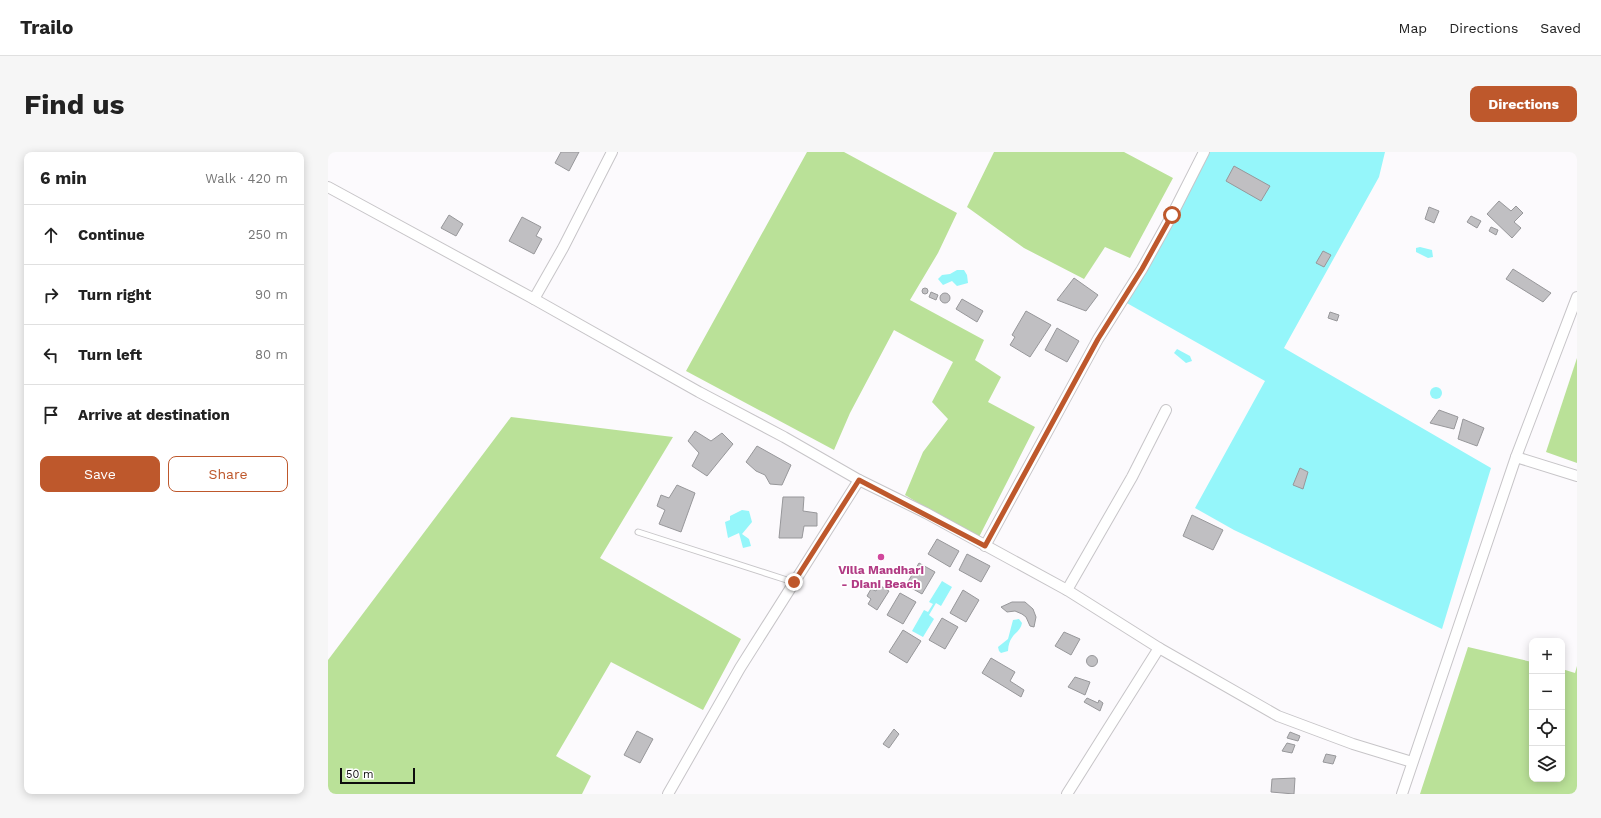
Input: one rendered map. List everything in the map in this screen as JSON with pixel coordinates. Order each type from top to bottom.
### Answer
[{"type":"street","points":[[534,298],[563,248],[612,152]]},
{"type":"street","points":[[985,546],[1098,339],[1142,269],[1204,152]]},
{"type":"street","points":[[328,187],[534,298],[692,388],[784,437],[859,480],[1067,590],[1159,648],[1278,716],[1352,744],[1412,762]]},
{"type":"street","points":[[1402,794],[1516,457],[1577,297]]},
{"type":"street","points":[[1067,590],[1120,497],[1166,410]]},
{"type":"street","points":[[1516,457],[1577,476]]},
{"type":"street","points":[[668,794],[740,668],[859,480]]},
{"type":"street","points":[[1067,794],[1159,648]]},
{"type":"lane","points":[[638,532],[794,582]]},
{"type":"green space","points":[[807,152],[844,152],[957,213],[938,253],[910,300],[984,340],[975,360],[1001,377],[988,402],[1035,427],[978,539],[905,495],[923,452],[948,419],[932,402],[953,362],[894,330],[850,413],[834,450],[686,371]]},
{"type":"green space","points":[[994,152],[1124,152],[1173,178],[1130,258],[1105,247],[1084,279],[1024,248],[967,207]]},
{"type":"green space","points":[[1577,358],[1577,463],[1546,452]]},
{"type":"green space","points":[[511,417],[673,437],[600,558],[741,639],[703,710],[611,662],[556,756],[591,776],[582,794],[328,794],[328,660]]},
{"type":"green space","points":[[1468,647],[1529,661],[1529,782],[1565,782],[1565,670],[1575,673],[1577,666],[1577,794],[1420,794]]},
{"type":"water","points":[[1209,152],[1385,152],[1379,177],[1284,348],[1491,468],[1442,629],[1234,530],[1195,508],[1265,381],[1125,302]]},
{"type":"water","points":[[1420,247],[1432,250],[1433,257],[1428,258],[1416,252],[1416,248]]},
{"type":"water","points":[[957,270],[964,270],[967,275],[968,283],[957,286],[952,281],[943,285],[938,279],[942,275],[950,274]]},
{"type":"water","points":[[1177,349],[1190,356],[1192,361],[1186,363],[1174,353]]},
{"type":"water","points":[[1434,387],[1438,387],[1442,393],[1438,399],[1434,399],[1430,395],[1430,391]]},
{"type":"water","points":[[742,510],[749,511],[752,522],[742,534],[749,539],[751,546],[743,548],[739,533],[728,538],[725,522],[730,520],[730,516]]},
{"type":"water","points":[[942,581],[952,587],[941,606],[936,603],[929,615],[934,619],[923,637],[912,631],[924,610],[928,612],[933,604],[929,602]]},
{"type":"water","points":[[1019,619],[1022,623],[1021,627],[1012,637],[1008,651],[1001,653],[998,647],[1008,639],[1013,620]]},
{"type":"building","points":[[561,152],[579,152],[569,171],[555,163]]},
{"type":"building","points":[[1234,166],[1270,186],[1261,201],[1226,181]]},
{"type":"building","points":[[1499,201],[1511,211],[1516,206],[1523,213],[1514,222],[1521,228],[1512,238],[1487,214]]},
{"type":"building","points":[[1429,207],[1439,211],[1434,223],[1425,219]]},
{"type":"building","points":[[449,215],[463,224],[456,236],[441,228]]},
{"type":"building","points":[[1471,216],[1481,221],[1477,228],[1467,222]]},
{"type":"building","points":[[522,217],[541,227],[536,236],[542,239],[534,254],[509,241]]},
{"type":"building","points":[[1491,227],[1498,230],[1496,235],[1489,231]]},
{"type":"building","points":[[1323,251],[1331,255],[1324,267],[1316,263]]},
{"type":"building","points":[[1513,269],[1551,293],[1543,302],[1506,279]]},
{"type":"building","points":[[1074,278],[1098,295],[1086,311],[1057,300]]},
{"type":"building","points":[[925,288],[928,291],[925,294],[922,291]]},
{"type":"building","points":[[931,292],[938,295],[936,300],[929,297]]},
{"type":"building","points":[[943,293],[947,293],[949,294],[949,302],[943,303],[940,300],[940,296]]},
{"type":"building","points":[[962,299],[983,311],[977,322],[956,309]]},
{"type":"building","points":[[1026,311],[1051,325],[1030,357],[1010,345],[1015,337],[1012,335]]},
{"type":"building","points":[[1330,312],[1339,315],[1337,321],[1328,318]]},
{"type":"building","points":[[1057,328],[1079,341],[1067,362],[1045,350]]},
{"type":"building","points":[[1439,410],[1458,417],[1454,429],[1430,423]]},
{"type":"building","points":[[1463,419],[1484,428],[1477,446],[1458,439]]},
{"type":"building","points":[[695,431],[711,441],[722,433],[733,444],[707,476],[692,466],[699,453],[688,441]]},
{"type":"building","points":[[757,446],[791,465],[782,485],[770,484],[765,475],[756,471],[746,462]]},
{"type":"building","points":[[1300,468],[1308,472],[1303,489],[1293,485]]},
{"type":"building","points":[[677,485],[695,493],[681,532],[659,524],[665,510],[657,506],[661,495],[669,498]]},
{"type":"building","points":[[783,497],[804,497],[803,511],[817,513],[817,526],[804,526],[802,538],[779,538]]},
{"type":"building","points":[[1192,515],[1223,530],[1213,550],[1183,536]]},
{"type":"building","points":[[937,539],[959,551],[950,567],[928,554]]},
{"type":"building","points":[[967,554],[990,566],[981,582],[959,570]]},
{"type":"building","points":[[919,563],[935,572],[922,594],[906,585]]},
{"type":"building","points":[[879,585],[889,591],[877,610],[868,604],[871,599],[867,596],[871,589],[876,591]]},
{"type":"building","points":[[963,590],[979,600],[966,622],[950,613]]},
{"type":"building","points":[[900,593],[916,602],[903,624],[887,615]]},
{"type":"building","points":[[1012,602],[1025,602],[1033,609],[1036,617],[1034,627],[1030,626],[1026,617],[1022,614],[1015,611],[1007,612],[1001,607]]},
{"type":"building","points":[[942,618],[958,627],[945,649],[929,640]]},
{"type":"building","points":[[903,630],[921,641],[907,663],[889,652]]},
{"type":"building","points":[[1064,632],[1080,639],[1071,655],[1055,646]]},
{"type":"building","points":[[1090,656],[1094,656],[1096,657],[1096,665],[1090,666],[1087,663],[1087,659]]},
{"type":"building","points":[[991,658],[1015,672],[1010,681],[1024,690],[1021,697],[982,673]]},
{"type":"building","points":[[1075,677],[1090,682],[1085,695],[1068,687]]},
{"type":"building","points":[[1087,698],[1098,703],[1099,700],[1103,703],[1100,711],[1084,702]]},
{"type":"building","points":[[894,729],[899,734],[889,748],[883,744]]},
{"type":"building","points":[[637,731],[653,739],[640,763],[624,755]]},
{"type":"building","points":[[1290,732],[1300,736],[1298,741],[1287,738]]},
{"type":"building","points":[[1287,743],[1295,745],[1292,753],[1282,751]]},
{"type":"building","points":[[1326,754],[1336,756],[1333,764],[1323,762]]},
{"type":"building","points":[[1295,778],[1294,794],[1271,792],[1272,779]]},
{"type":"place","name":"Villa Mandhari - Diani Beach","points":[[881,557]]},
{"type":"route","points":[[794,582],[859,480],[926,513],[985,546],[1098,339],[1142,269],[1172,215]]}]
